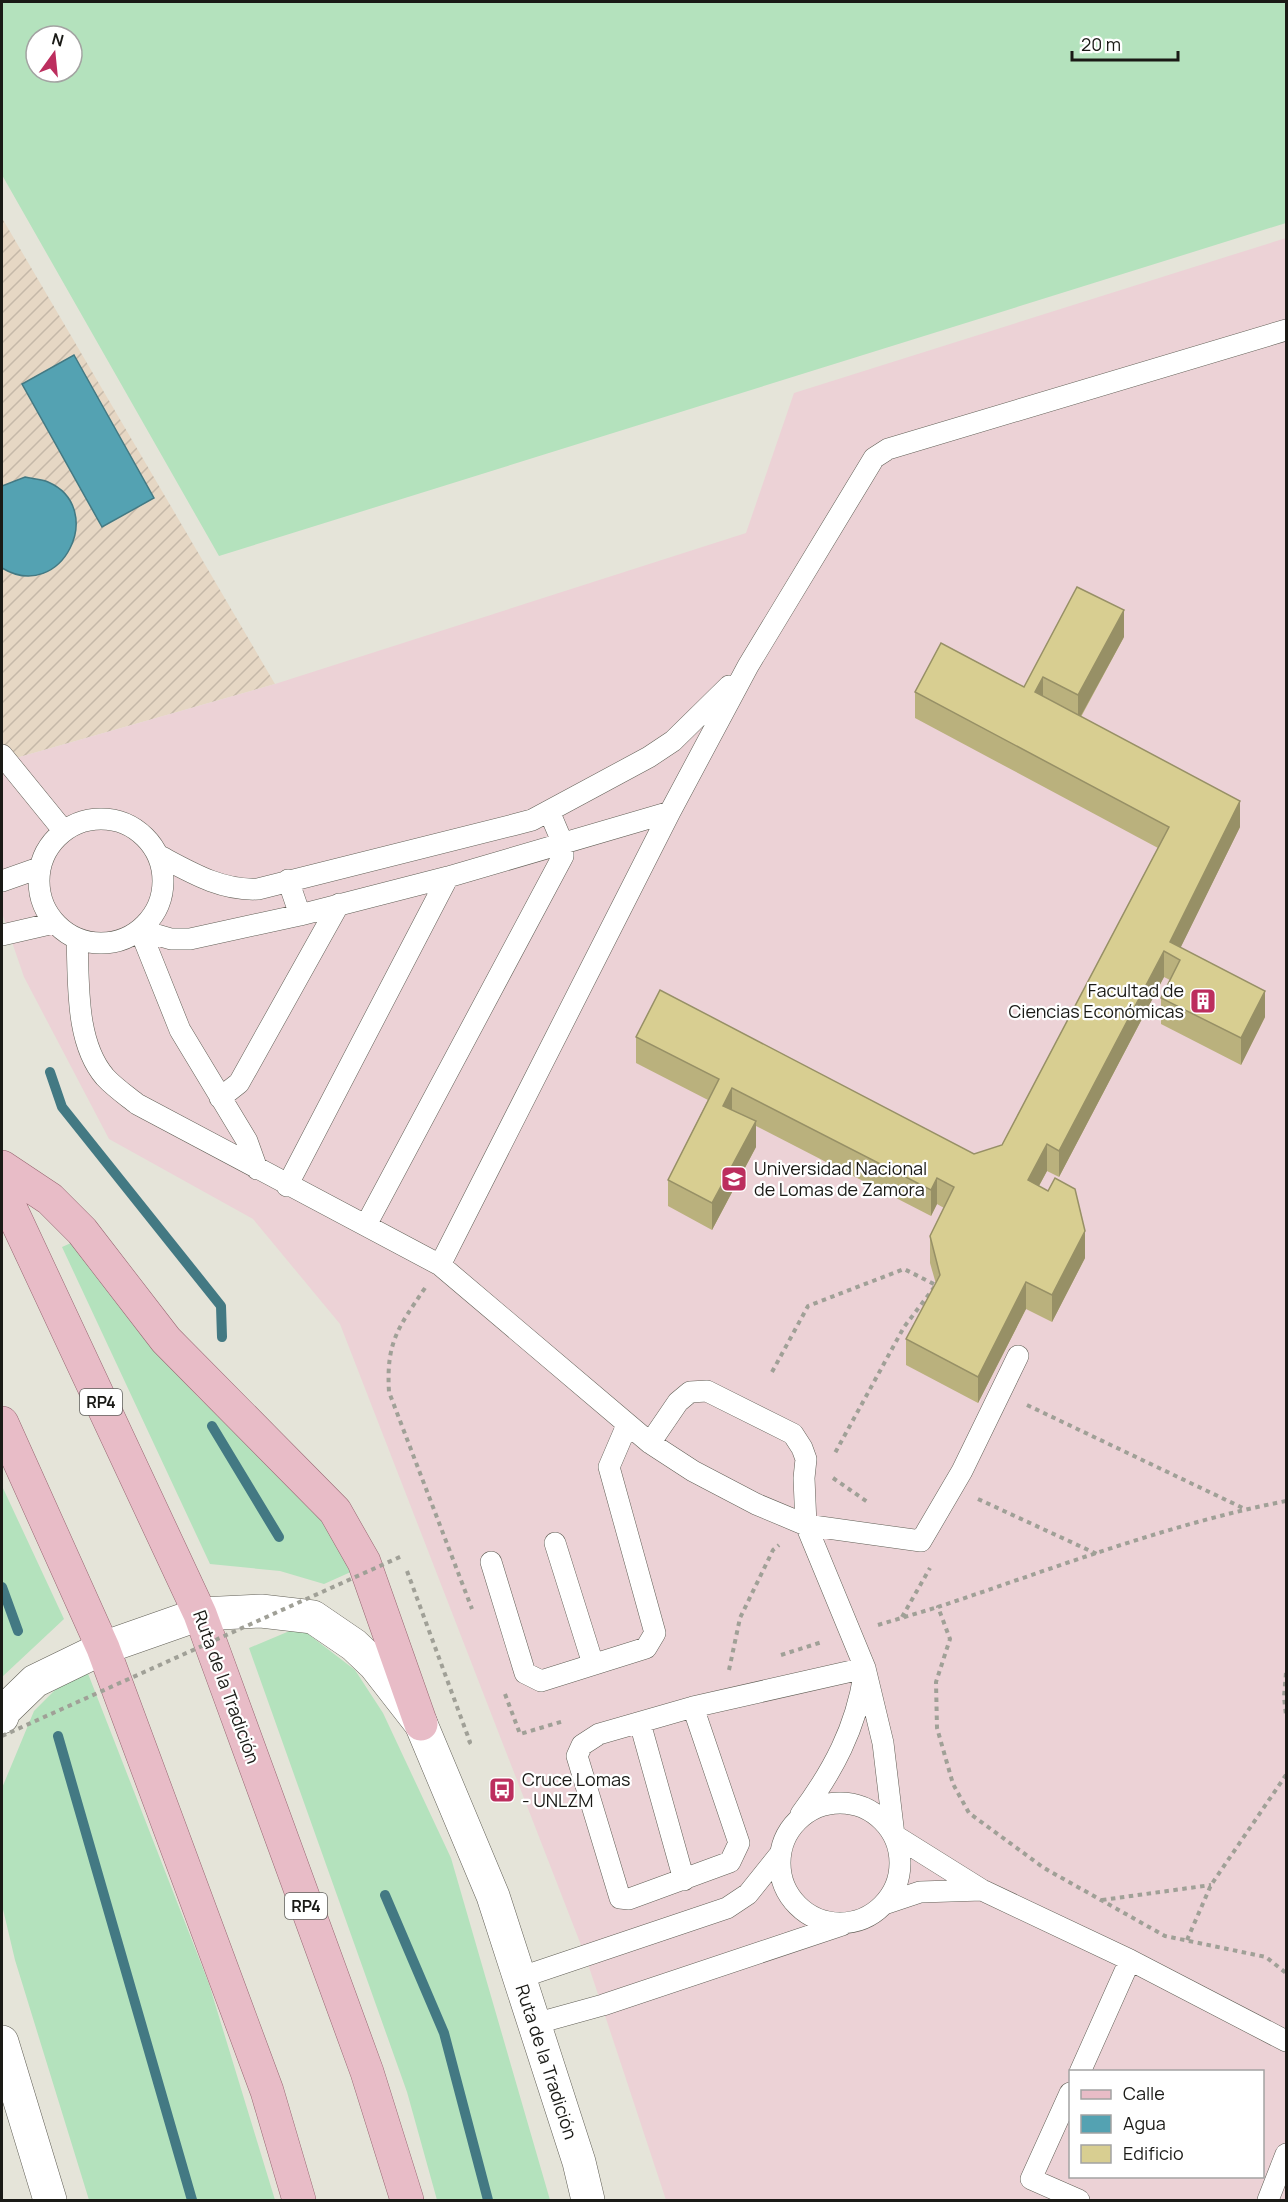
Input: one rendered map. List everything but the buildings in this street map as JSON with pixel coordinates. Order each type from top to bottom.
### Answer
[{"type":"main road","points":[[2,1167],[50,1199],[82,1231],[166,1340],[335,1511],[364,1562],[421,1724]]},
{"type":"main road","name":"Ruta de la Tradición","points":[[2,1190],[200,1614],[367,2072],[407,2200]]},
{"type":"main road","points":[[2,1423],[103,1648],[267,2091],[299,2200]]},
{"type":"main road","name":"Ruta de la Tradición","points":[[2,1717],[4,1711],[35,1681],[103,1648],[200,1614],[261,1611],[313,1617],[354,1646],[375,1665],[421,1724],[493,1896],[579,2162],[588,2200]]},
{"type":"main road","points":[[2,2042],[50,2200]]},
{"type":"lane","points":[[440,1265],[670,812],[748,666],[874,458],[888,449],[1287,330]]},
{"type":"lane","points":[[158,855],[163,879],[160,904],[152,919],[128,940],[110,943],[77,939],[54,923],[41,897],[39,868],[47,846],[63,830],[77,822],[109,819],[124,823],[138,831],[158,855],[216,884],[239,890],[258,889],[513,825],[549,811],[649,757],[673,741],[748,666]]},
{"type":"lane","points":[[2,755],[63,830]]},
{"type":"lane","points":[[366,1225],[562,856],[563,844],[549,811]]},
{"type":"lane","points":[[140,930],[171,939],[190,939],[300,915],[448,877],[670,812]]},
{"type":"lane","points":[[2,881],[39,868]]},
{"type":"lane","points":[[287,1186],[448,877]]},
{"type":"lane","points":[[288,880],[300,915]]},
{"type":"lane","points":[[220,1098],[239,1083],[339,904]]},
{"type":"lane","points":[[2,935],[54,923]]},
{"type":"lane","points":[[140,930],[180,1030],[247,1141],[256,1169]]},
{"type":"lane","points":[[77,939],[86,1034],[91,1055],[105,1077],[137,1104],[287,1186],[440,1265],[650,1443],[693,1472],[756,1504],[807,1525],[921,1540],[952,1484],[962,1471],[1018,1356]]},
{"type":"lane","points":[[650,1443],[678,1402],[690,1392],[707,1391],[793,1434],[802,1448],[806,1459],[804,1478],[807,1525],[865,1668],[883,1743],[894,1835],[901,1855],[900,1876],[887,1902]]},
{"type":"lane","points":[[491,1562],[525,1673],[541,1681],[646,1648],[655,1633],[609,1467],[627,1425]]},
{"type":"lane","points":[[555,1543],[593,1664]]},
{"type":"lane","points":[[693,1707],[739,1843],[730,1862],[629,1899],[620,1898],[577,1756],[582,1745],[599,1734],[693,1707],[865,1668]]},
{"type":"lane","points":[[847,1923],[826,1922],[803,1911],[788,1895],[780,1875],[780,1854],[786,1836],[839,1757],[859,1706],[865,1668]]},
{"type":"lane","points":[[640,1723],[684,1880]]},
{"type":"lane","points":[[798,1818],[807,1811],[827,1803],[848,1802],[879,1816],[894,1835],[982,1890],[1130,1960],[1287,2041]]},
{"type":"lane","points":[[519,1978],[727,1908],[748,1894],[780,1854]]},
{"type":"lane","points":[[534,2024],[603,2005],[870,1916],[887,1902],[920,1892],[982,1890]]},
{"type":"lane","points":[[1081,2070],[1130,1960]]},
{"type":"lane","points":[[1069,2097],[1031,2179],[1079,2200]]},
{"type":"lane","points":[[1268,2200],[1287,2154]]},
{"type":"path","points":[[772,1372],[808,1306],[904,1269],[936,1285],[904,1327],[831,1462]]},
{"type":"path","points":[[1021,1402],[1245,1509]]},
{"type":"path","points":[[825,1472],[872,1505]]},
{"type":"path","points":[[952,1484],[970,1496],[1097,1554]]},
{"type":"path","points":[[902,1617],[1245,1509],[1287,1501]]},
{"type":"path","points":[[729,1671],[740,1618],[773,1550],[807,1525]]},
{"type":"path","points":[[2,1736],[402,1557],[428,1623]]},
{"type":"path","points":[[938,1607],[950,1639],[936,1682],[937,1728],[952,1784],[969,1813],[1010,1845],[1165,1936],[1266,1957],[1287,1973]]},
{"type":"path","points":[[1287,1673],[1284,1697],[1287,1715]]},
{"type":"path","points":[[1187,1940],[1211,1885],[1287,1775]]},
{"type":"path","points":[[1101,1900],[1211,1885]]},
{"type":"shaded area","points":[[2,218],[275,684],[2,762]]},
{"type":"shaded area","name":"Universidad Nacional de Lomas de Zamora","points":[[1286,238],[1286,2200],[666,2200],[586,1958],[340,1324],[253,1219],[109,1139],[24,977],[2,913],[2,762],[275,684],[746,533],[794,393]]},
{"type":"green space","points":[[2,2],[1286,2],[1286,223],[219,556],[2,175]]},
{"type":"green space","points":[[71,1243],[137,1330],[198,1397],[321,1512],[353,1571],[324,1584],[280,1571],[210,1564],[62,1247]]},
{"type":"green space","points":[[2,1486],[64,1619],[2,1677]]},
{"type":"green space","points":[[299,1627],[355,1670],[383,1713],[451,1858],[550,2200],[437,2200],[407,2092],[249,1648]]},
{"type":"green space","points":[[87,1671],[209,1984],[275,2200],[89,2200],[15,1960],[2,1905],[2,1788],[34,1711],[59,1686]]},
{"type":"water","points":[[74,355],[154,498],[102,527],[22,384]]},
{"type":"water","points":[[25,477],[48,482],[66,495],[75,511],[76,530],[70,548],[59,563],[43,573],[24,576],[2,568],[2,486]]},
{"type":"waterway","points":[[50,1072],[62,1107],[221,1306],[222,1337]]},
{"type":"waterway","points":[[212,1426],[279,1537]]},
{"type":"waterway","points":[[2,1587],[18,1631]]},
{"type":"waterway","points":[[58,1736],[192,2200]]},
{"type":"waterway","points":[[385,1895],[444,2033],[488,2200]]},
{"type":"place","name":"Facultad de Ciencias Económicas","points":[[1203,1001]]},
{"type":"place","name":"Universidad Nacional de Lomas de Zamora","points":[[734,1179]]},
{"type":"place","name":"Cruce Lomas - UNLZM","points":[[502,1790]]}]
